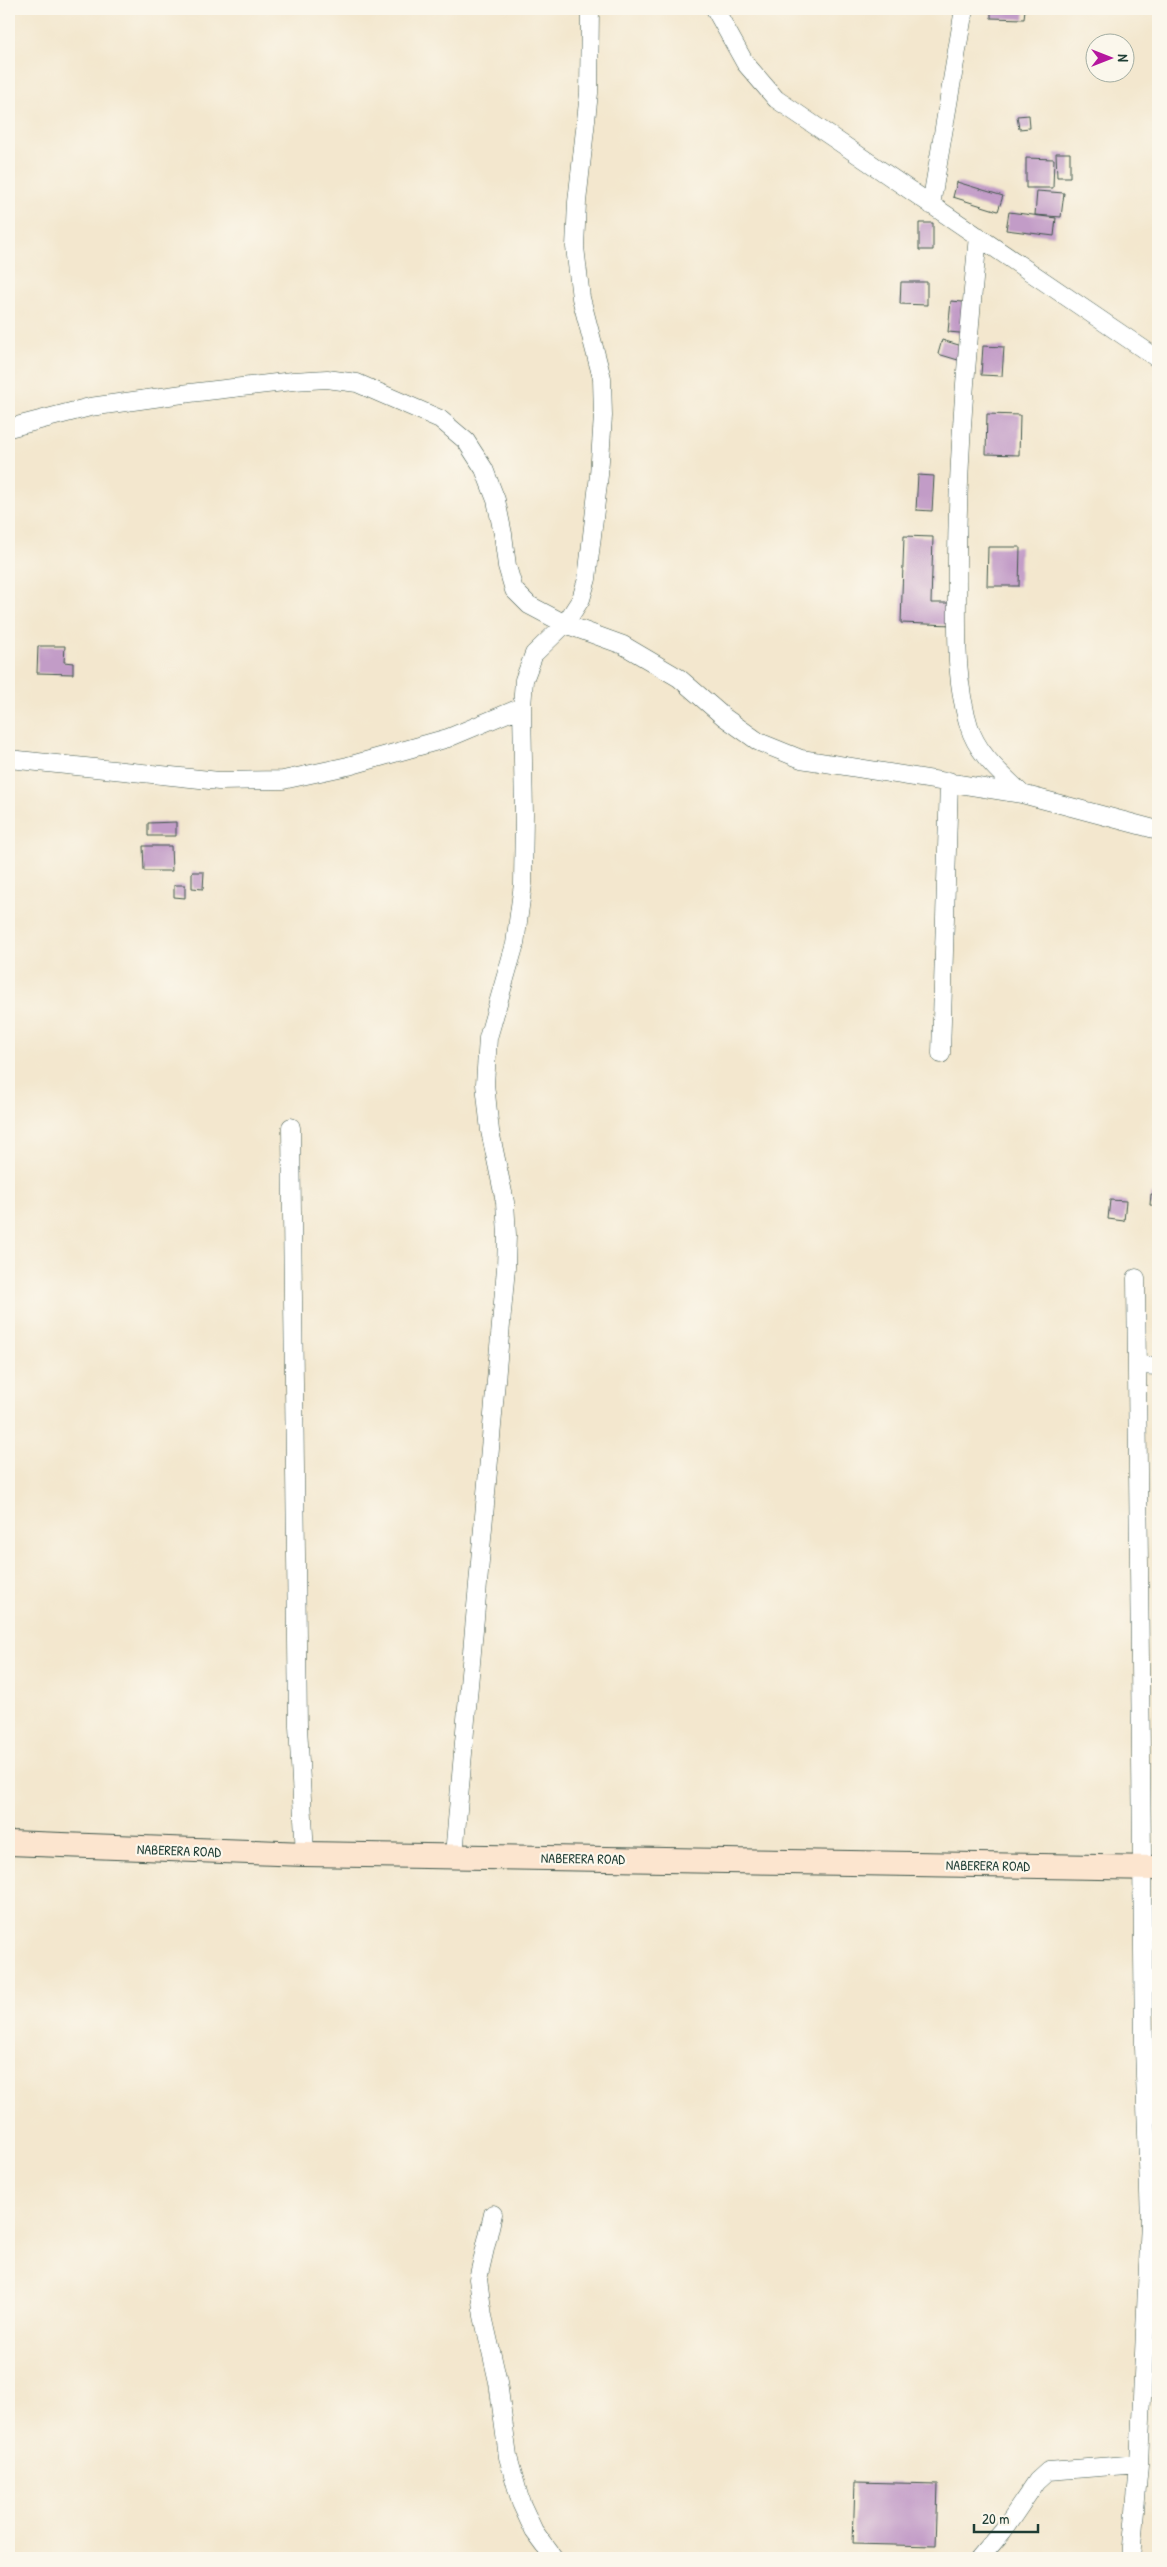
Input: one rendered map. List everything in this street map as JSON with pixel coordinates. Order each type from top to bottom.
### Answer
[{"type":"street","points":[[454,1855],[506,1268],[507,1235],[504,1202],[490,1131],[486,1084],[488,1038],[515,944],[523,884],[522,707],[524,680],[534,654],[565,624],[580,599],[587,578],[599,475],[603,416],[602,378],[581,298],[575,247],[577,202],[589,93],[590,9]]},
{"type":"street","points":[[715,9],[745,63],[776,99],[1158,359]]},
{"type":"street","points":[[931,205],[964,9]]},
{"type":"street","points":[[978,236],[962,411],[956,517],[959,676],[969,728],[988,760],[1022,794]]},
{"type":"street","points":[[9,428],[90,407],[190,393],[292,381],[327,379],[356,382],[440,419],[466,441],[484,469],[496,500],[504,534],[507,566],[514,590],[529,605],[565,624],[623,645],[679,678],[724,717],[759,742],[801,759],[1022,794],[1158,830]]},
{"type":"street","points":[[9,759],[219,781],[283,780],[348,766],[448,738],[522,707]]},
{"type":"street","points":[[941,1054],[949,781]]},
{"type":"street","points":[[292,1127],[298,1726],[305,1854]]},
{"type":"street","points":[[1131,2558],[1139,2464],[1150,2221],[1144,2047],[1150,1867],[1136,1278]]},
{"type":"street","points":[[1137,1365],[1158,1366]]},
{"type":"street","name":"NABERERA ROAD","points":[[9,1843],[305,1854],[1150,1867]]},
{"type":"street","points":[[493,2214],[478,2279],[483,2316],[498,2382],[508,2457],[521,2504],[534,2531],[554,2558]]},
{"type":"street","points":[[980,2558],[1003,2531],[1037,2481],[1048,2471],[1139,2464]]},
{"type":"building","points":[[991,9],[1025,9],[1024,19],[991,18]]},
{"type":"building","points":[[1029,115],[1030,128],[1019,129],[1017,116]]},
{"type":"building","points":[[1056,153],[1070,153],[1070,177],[1057,177]]},
{"type":"building","points":[[1026,158],[1054,159],[1053,188],[1026,188]]},
{"type":"building","points":[[957,182],[1003,196],[998,211],[953,197]]},
{"type":"building","points":[[1037,191],[1064,193],[1061,217],[1035,215]]},
{"type":"building","points":[[1009,212],[1056,218],[1054,236],[1006,230]]},
{"type":"building","points":[[919,223],[933,223],[933,250],[919,250]]},
{"type":"building","points":[[901,282],[927,282],[927,305],[900,304]]},
{"type":"building","points":[[951,301],[974,303],[971,334],[948,332]]},
{"type":"building","points":[[942,340],[962,346],[958,360],[938,354]]},
{"type":"building","points":[[983,346],[1004,347],[1002,376],[981,375]]},
{"type":"building","points":[[987,414],[1020,415],[1019,455],[986,454]]},
{"type":"building","points":[[918,475],[934,476],[932,511],[916,510]]},
{"type":"building","points":[[904,536],[933,537],[931,603],[953,603],[952,625],[901,623]]},
{"type":"building","points":[[988,547],[1020,547],[1019,586],[987,586]]},
{"type":"building","points":[[38,646],[65,646],[64,662],[73,663],[73,674],[37,673]]},
{"type":"building","points":[[176,822],[176,836],[148,836],[148,823]]},
{"type":"building","points":[[143,846],[171,846],[172,871],[144,871]]},
{"type":"building","points":[[192,872],[204,872],[203,889],[192,888]]},
{"type":"building","points":[[174,885],[185,885],[185,898],[174,897]]},
{"type":"building","points":[[1151,1194],[1158,1195],[1158,1206],[1150,1205]]},
{"type":"building","points":[[1110,1200],[1126,1201],[1124,1221],[1108,1219]]},
{"type":"building","points":[[855,2482],[938,2484],[936,2546],[853,2544]]}]
